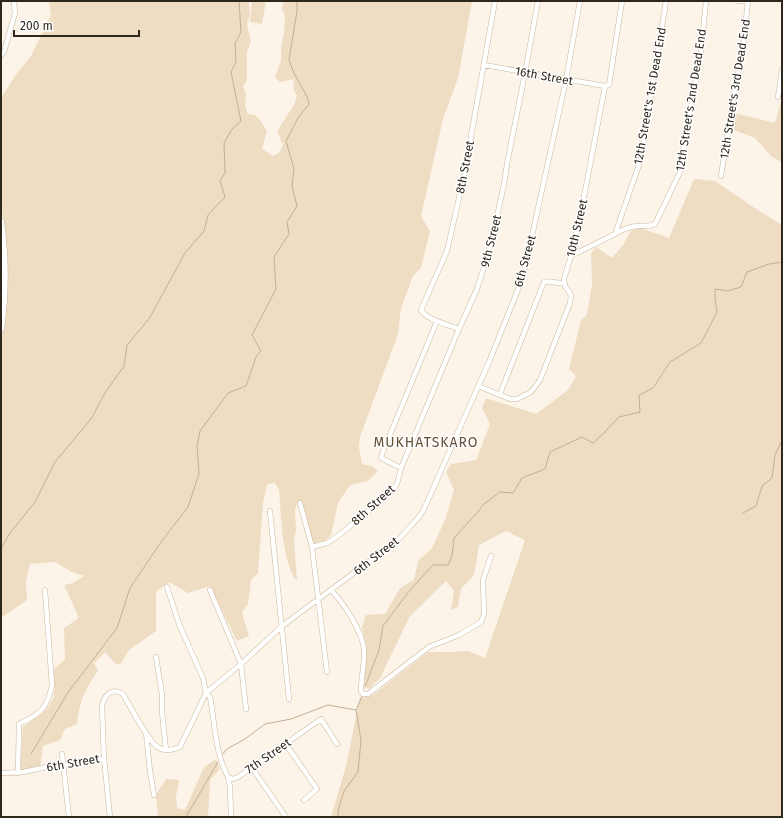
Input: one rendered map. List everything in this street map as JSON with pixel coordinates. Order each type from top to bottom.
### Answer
[{"type":"street","points":[[1,55],[4,52],[15,13],[14,1]]},
{"type":"street","name":"8th Street","points":[[459,329],[437,321],[422,310],[447,251],[464,176],[494,1]]},
{"type":"street","name":"9th Street","points":[[401,468],[459,329],[478,289],[492,240],[504,184],[538,1]]},
{"type":"street","name":"6th Street","points":[[1,773],[18,773],[100,760],[104,758],[102,706],[104,698],[110,692],[119,691],[123,694],[146,732],[156,745],[166,750],[173,750],[180,746],[206,694],[282,626],[396,541],[419,517],[432,492],[478,386],[523,276],[566,80],[580,1]]},
{"type":"street","name":"10th Street","points":[[564,283],[583,202],[605,86],[609,85],[622,1]]},
{"type":"street","name":"12th Street's 1st Dead End","points":[[615,234],[641,159],[666,1]]},
{"type":"street","name":"12th Street's 2nd Dead End","points":[[615,234],[624,229],[638,226],[651,226],[655,224],[682,168],[682,157],[701,52],[706,1]]},
{"type":"street","points":[[738,1],[748,1]]},
{"type":"street","name":"12th Street's 3rd Dead End","points":[[721,176],[733,99],[743,48],[748,1]]},
{"type":"street","name":"16th Street","points":[[484,65],[605,86]]},
{"type":"street","points":[[778,97],[782,70]]},
{"type":"street","points":[[1,221],[5,292],[1,329]]},
{"type":"street","points":[[571,256],[615,234]]},
{"type":"street","points":[[478,386],[510,399],[517,399],[531,392],[540,380],[570,303],[571,295],[564,283],[557,284],[548,281],[544,282],[500,394]]},
{"type":"street","name":"8th Street","points":[[312,547],[327,543],[338,536],[392,491],[397,484],[401,468],[381,458],[437,321]]},
{"type":"street","points":[[300,503],[312,547],[328,672]]},
{"type":"street","points":[[270,511],[289,699]]},
{"type":"street","points":[[331,590],[337,596],[362,639],[364,650],[361,691],[363,694],[368,694],[429,647],[459,635],[481,622],[484,614],[483,580],[491,556]]},
{"type":"street","points":[[167,587],[179,624],[203,678],[206,694],[210,696],[219,754],[223,768],[228,777],[230,787],[232,817]]},
{"type":"street","points":[[18,773],[19,724],[34,717],[41,711],[50,695],[52,685],[45,590]]},
{"type":"street","points":[[210,590],[241,664],[246,709]]},
{"type":"street","points":[[156,658],[162,695],[162,712],[166,750]]},
{"type":"street","name":"7th Street","points":[[228,777],[233,779],[238,777],[321,719],[337,744]]},
{"type":"street","points":[[146,732],[154,795]]},
{"type":"street","points":[[285,743],[317,789],[304,800]]},
{"type":"street","points":[[62,754],[69,817]]},
{"type":"street","points":[[104,758],[110,817]]},
{"type":"street","points":[[252,768],[286,817]]},
{"type":"shaded area","points":[[49,1],[249,1],[250,15],[247,24],[251,42],[247,51],[247,80],[243,87],[246,93],[245,106],[248,114],[255,115],[267,131],[262,149],[273,156],[279,153],[283,145],[277,131],[294,105],[297,96],[293,88],[294,79],[280,82],[275,77],[281,61],[281,46],[284,33],[285,16],[282,9],[283,1],[472,1],[458,78],[443,119],[421,216],[430,231],[421,268],[413,276],[401,308],[398,334],[360,437],[359,447],[362,464],[372,466],[378,471],[368,481],[350,485],[338,503],[331,535],[325,541],[314,543],[310,535],[303,505],[297,503],[295,509],[296,530],[294,540],[297,581],[288,563],[285,551],[279,490],[275,483],[267,484],[263,503],[258,573],[251,580],[248,604],[242,613],[249,636],[237,641],[210,586],[188,593],[169,582],[156,592],[156,631],[129,650],[120,665],[115,663],[105,652],[94,663],[98,671],[83,696],[77,724],[65,729],[60,740],[43,746],[40,767],[20,770],[23,727],[42,714],[53,700],[54,669],[65,659],[64,628],[79,618],[64,585],[73,583],[84,576],[70,571],[55,562],[30,564],[26,581],[27,600],[1,618],[1,344],[3,328],[4,226],[1,201],[1,98],[17,73],[31,56],[51,15]]},
{"type":"shaded area","points":[[252,1],[266,1],[262,24],[250,22]]},
{"type":"shaded area","points":[[782,98],[782,162],[772,157],[755,138],[731,129],[734,113],[775,123]]},
{"type":"shaded area","points":[[694,179],[715,181],[782,225],[782,817],[331,817],[346,766],[360,698],[371,696],[377,692],[428,652],[468,651],[485,658],[525,540],[506,531],[479,545],[474,575],[461,589],[458,606],[451,610],[454,591],[446,581],[410,616],[380,678],[369,689],[364,686],[367,652],[362,627],[366,615],[385,614],[400,588],[414,580],[418,561],[432,548],[445,520],[454,490],[446,472],[451,464],[476,460],[490,424],[482,408],[486,398],[536,414],[568,390],[576,376],[569,369],[581,320],[587,315],[592,284],[591,253],[596,247],[612,258],[623,245],[631,231],[640,228],[669,238]]},
{"type":"shaded area","points":[[216,759],[220,769],[210,780],[208,817],[158,817],[156,795],[166,779],[179,780],[176,797],[177,808],[185,810],[204,767]]},
{"type":"waterway","points":[[1,549],[10,533],[35,502],[55,462],[91,419],[105,393],[124,366],[127,345],[149,319],[185,253],[204,231],[208,215],[225,197],[220,181],[225,173],[224,143],[232,129],[241,121],[231,72],[236,62],[235,43],[241,32],[239,1]]},
{"type":"waterway","points":[[31,754],[69,691],[117,628],[130,588],[161,542],[188,507],[199,474],[197,446],[200,431],[228,393],[246,386],[256,357],[261,351],[252,335],[276,289],[274,257],[289,234],[287,222],[297,206],[292,186],[294,169],[286,141],[298,118],[309,104],[289,60],[297,11],[297,1]]},
{"type":"waterway","points":[[365,687],[379,650],[383,626],[410,590],[433,565],[448,565],[452,556],[454,538],[484,504],[500,492],[513,493],[522,478],[545,469],[550,452],[582,437],[593,443],[619,417],[640,412],[639,395],[653,388],[670,362],[701,343],[717,312],[715,289],[728,291],[741,287],[747,272],[769,264],[782,262]]},
{"type":"waterway","points":[[743,513],[756,506],[762,486],[772,478],[775,455],[782,440]]},
{"type":"waterway","points":[[338,817],[338,811],[344,791],[358,772],[361,740],[356,710],[362,696]]},
{"type":"waterway","points":[[222,755],[227,749],[245,739],[265,724],[291,719],[328,705],[356,710]]},
{"type":"waterway","points":[[186,817],[218,762]]},
{"type":"district","name":"MUKHATSKARO","points":[[426,442]]}]
